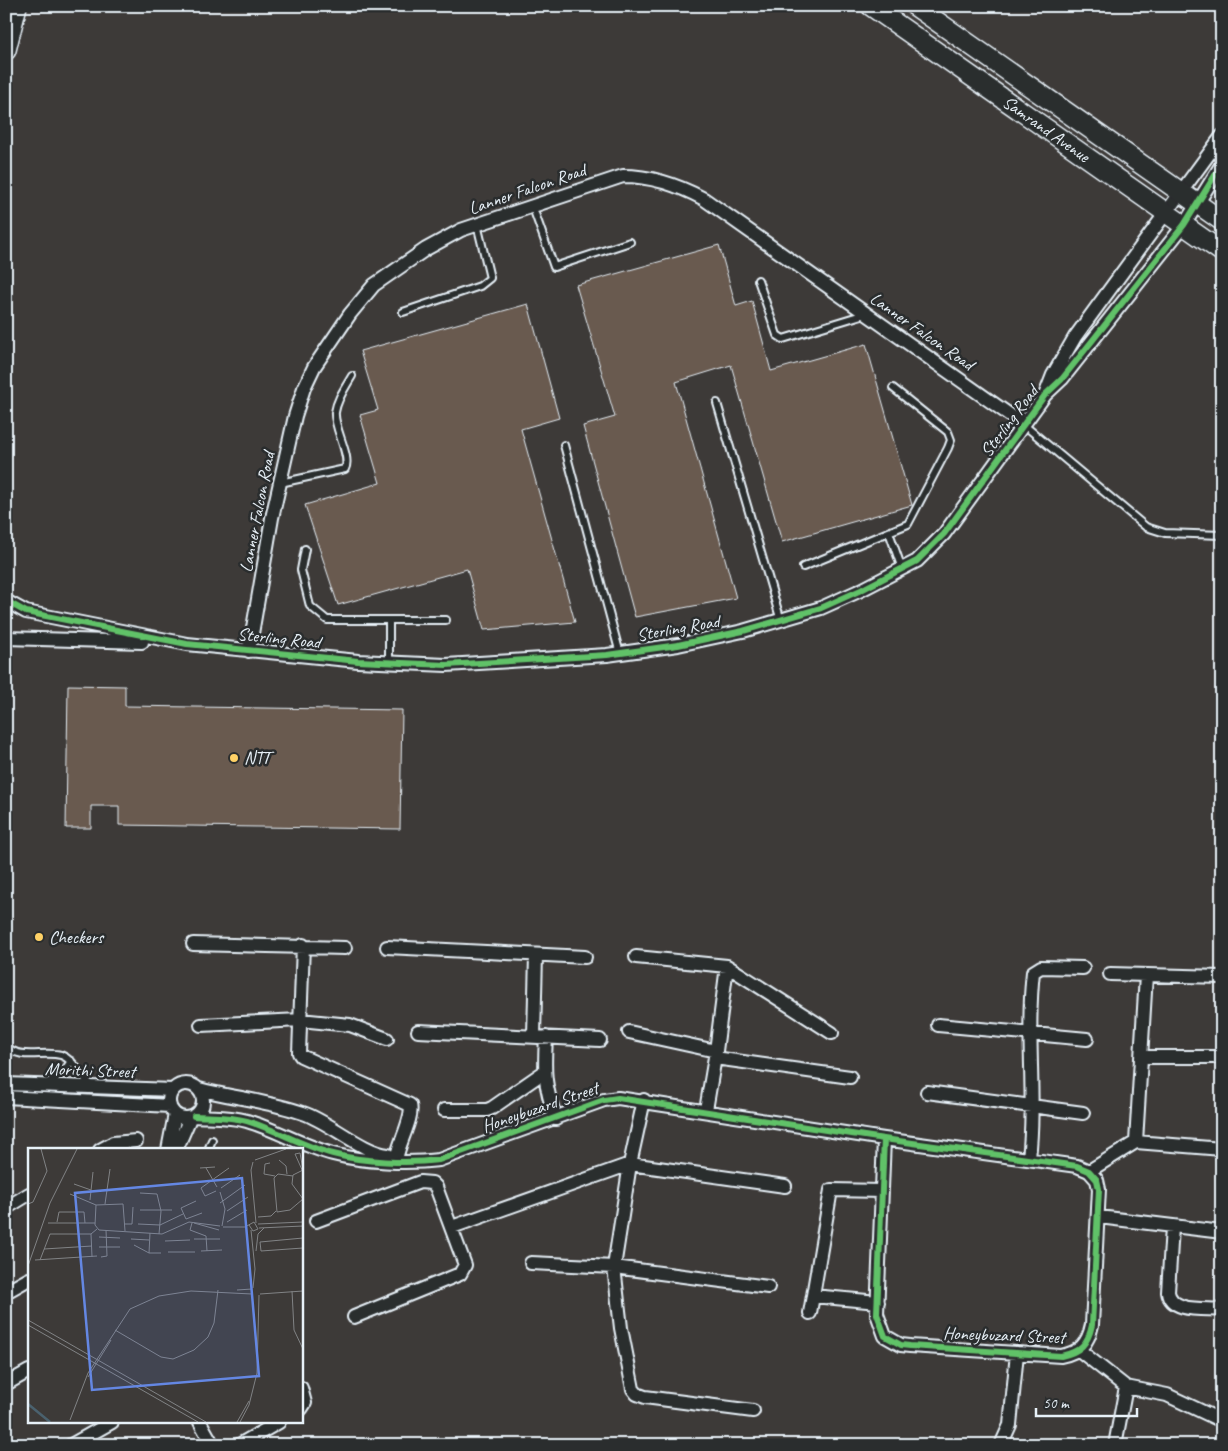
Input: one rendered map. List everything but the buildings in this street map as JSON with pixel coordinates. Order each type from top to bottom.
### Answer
[{"type":"main road","points":[[6,50],[17,6]]},
{"type":"main road","name":"Samrand Avenue","points":[[871,6],[1222,252]]},
{"type":"main road","name":"Samrand Avenue","points":[[915,6],[1222,221]]},
{"type":"street","name":"Sterling Road","points":[[1045,395],[1053,375],[1075,337],[1222,136]]},
{"type":"street","name":"Sterling Road","points":[[6,638],[187,644],[249,651],[446,665],[620,654],[678,645],[781,621],[821,608],[903,570],[917,561],[944,534],[1045,395],[1062,379],[1184,225],[1222,164]]},
{"type":"street","name":"Lanner Falcon Road","points":[[249,651],[280,483],[304,388],[314,367],[350,314],[374,285],[426,249],[461,230],[622,176],[642,176],[662,181],[687,190],[704,199],[1024,425]]},
{"type":"street","name":"Sterling Road","points":[[6,601],[26,612],[187,644]]},
{"type":"street","points":[[193,944],[344,948]]},
{"type":"street","points":[[303,946],[298,1050],[301,1056],[410,1106],[412,1113],[399,1145],[397,1156]]},
{"type":"street","points":[[387,947],[585,957]]},
{"type":"street","points":[[536,955],[540,1037],[546,1090],[556,1119]]},
{"type":"street","points":[[636,957],[727,966],[832,1033]]},
{"type":"street","points":[[706,1110],[716,1055],[727,966]]},
{"type":"street","points":[[1029,1158],[1032,1108],[1031,1035],[1035,970],[1041,966],[1082,968]]},
{"type":"street","points":[[1110,974],[1222,977]]},
{"type":"street","points":[[1136,1142],[1146,975]]},
{"type":"street","points":[[201,1025],[300,1020],[340,1023],[387,1038]]},
{"type":"street","points":[[938,1025],[1087,1039]]},
{"type":"street","points":[[418,1030],[600,1040]]},
{"type":"street","points":[[629,1032],[716,1055],[850,1077]]},
{"type":"street","points":[[1141,1057],[1222,1057]]},
{"type":"street","points":[[444,1110],[487,1110],[544,1072]]},
{"type":"street","name":"Morithi Street","points":[[6,1084],[97,1089],[173,1090],[177,1086],[189,1084],[199,1089]]},
{"type":"street","points":[[177,1148],[192,1117],[202,1109],[204,1104],[199,1089]]},
{"type":"street","name":"Honeybuzard Street","points":[[199,1089],[303,1113],[330,1124],[367,1148],[384,1155],[435,1155],[472,1147]]},
{"type":"street","points":[[168,1148],[172,1110],[169,1100],[173,1090]]},
{"type":"street","points":[[927,1092],[1032,1108],[1083,1113]]},
{"type":"street","name":"Morithi Street","points":[[6,1097],[172,1110],[182,1118],[192,1117]]},
{"type":"street","name":"Honeybuzard Street","points":[[192,1117],[233,1118],[333,1154],[396,1163],[439,1160],[604,1100],[618,1098],[644,1100],[884,1139],[1077,1166],[1089,1170],[1097,1180],[1099,1189],[1092,1325],[1089,1336],[1079,1350],[1061,1356],[901,1345],[885,1336],[878,1321],[884,1139]]},
{"type":"street","points":[[644,1100],[630,1164],[614,1267],[620,1328],[633,1389],[637,1394],[753,1411]]},
{"type":"street","points":[[104,1148],[113,1143],[136,1141]]},
{"type":"street","points":[[1089,1170],[1136,1142],[1222,1149]]},
{"type":"street","points":[[452,1227],[630,1164],[785,1186]]},
{"type":"street","points":[[316,1221],[420,1182],[427,1182],[436,1187],[452,1227],[465,1265],[460,1274],[354,1317]]},
{"type":"street","points":[[810,1313],[832,1190],[882,1191]]},
{"type":"street","points":[[6,1208],[28,1195]]},
{"type":"street","points":[[1099,1217],[1222,1232]]},
{"type":"street","points":[[1172,1227],[1168,1292],[1170,1301],[1178,1306],[1222,1310]]},
{"type":"street","points":[[531,1263],[614,1267],[768,1287]]},
{"type":"street","points":[[6,1292],[28,1280]]},
{"type":"street","points":[[813,1296],[878,1302]]},
{"type":"street","points":[[1079,1350],[1126,1388],[1167,1395],[1222,1421]]},
{"type":"street","points":[[1001,1445],[1010,1425],[1017,1353]]},
{"type":"street","points":[[6,1384],[28,1372]]},
{"type":"street","points":[[1115,1445],[1126,1388]]},
{"type":"street","points":[[302,1392],[305,1403],[302,1408]]},
{"type":"street","points":[[71,1445],[108,1424]]},
{"type":"street","points":[[201,1424],[213,1445]]},
{"type":"street","points":[[239,1445],[275,1424]]},
{"type":"lane","points":[[532,206],[554,267],[630,242]]},
{"type":"lane","points":[[403,312],[480,286],[490,278],[477,224]]},
{"type":"lane","points":[[758,280],[777,335],[783,339],[867,314]]},
{"type":"lane","points":[[280,483],[345,468],[347,461],[335,420],[335,412],[338,400],[352,376]]},
{"type":"lane","points":[[803,567],[904,527],[911,520],[951,440],[948,432],[893,388]]},
{"type":"lane","points":[[717,403],[781,621]]},
{"type":"lane","points":[[1024,425],[1146,527],[1165,533],[1222,535]]},
{"type":"lane","points":[[564,445],[620,654]]},
{"type":"lane","points":[[889,532],[903,570]]},
{"type":"lane","points":[[304,549],[301,570],[310,606],[327,620],[446,620]]},
{"type":"lane","points":[[389,620],[389,662]]},
{"type":"lane","points":[[6,1046],[15,1052],[57,1054],[71,1061],[80,1076],[97,1089]]},
{"type":"lane","points":[[40,1086],[60,1077],[71,1061]]},
{"type":"lane","points":[[209,1148],[212,1140],[215,1148]]},
{"type":"cycle path","points":[[6,601],[26,612],[187,644],[358,661],[446,665],[607,655],[678,645],[743,631],[821,608],[917,561],[944,534],[1045,395],[1062,379],[1184,225],[1222,164]]},
{"type":"cycle path","points":[[194,1116],[241,1119],[311,1147],[345,1157],[386,1162],[414,1162],[439,1160],[604,1100],[618,1098],[884,1139],[1077,1166],[1089,1171],[1097,1180],[1099,1189],[1092,1325],[1088,1337],[1082,1346],[1073,1352],[1061,1356],[901,1345],[885,1336],[877,1314],[884,1139]]},
{"type":"place","name":"NTT","points":[[234,758]]},
{"type":"place","name":"Checkers","points":[[39,937]]}]
